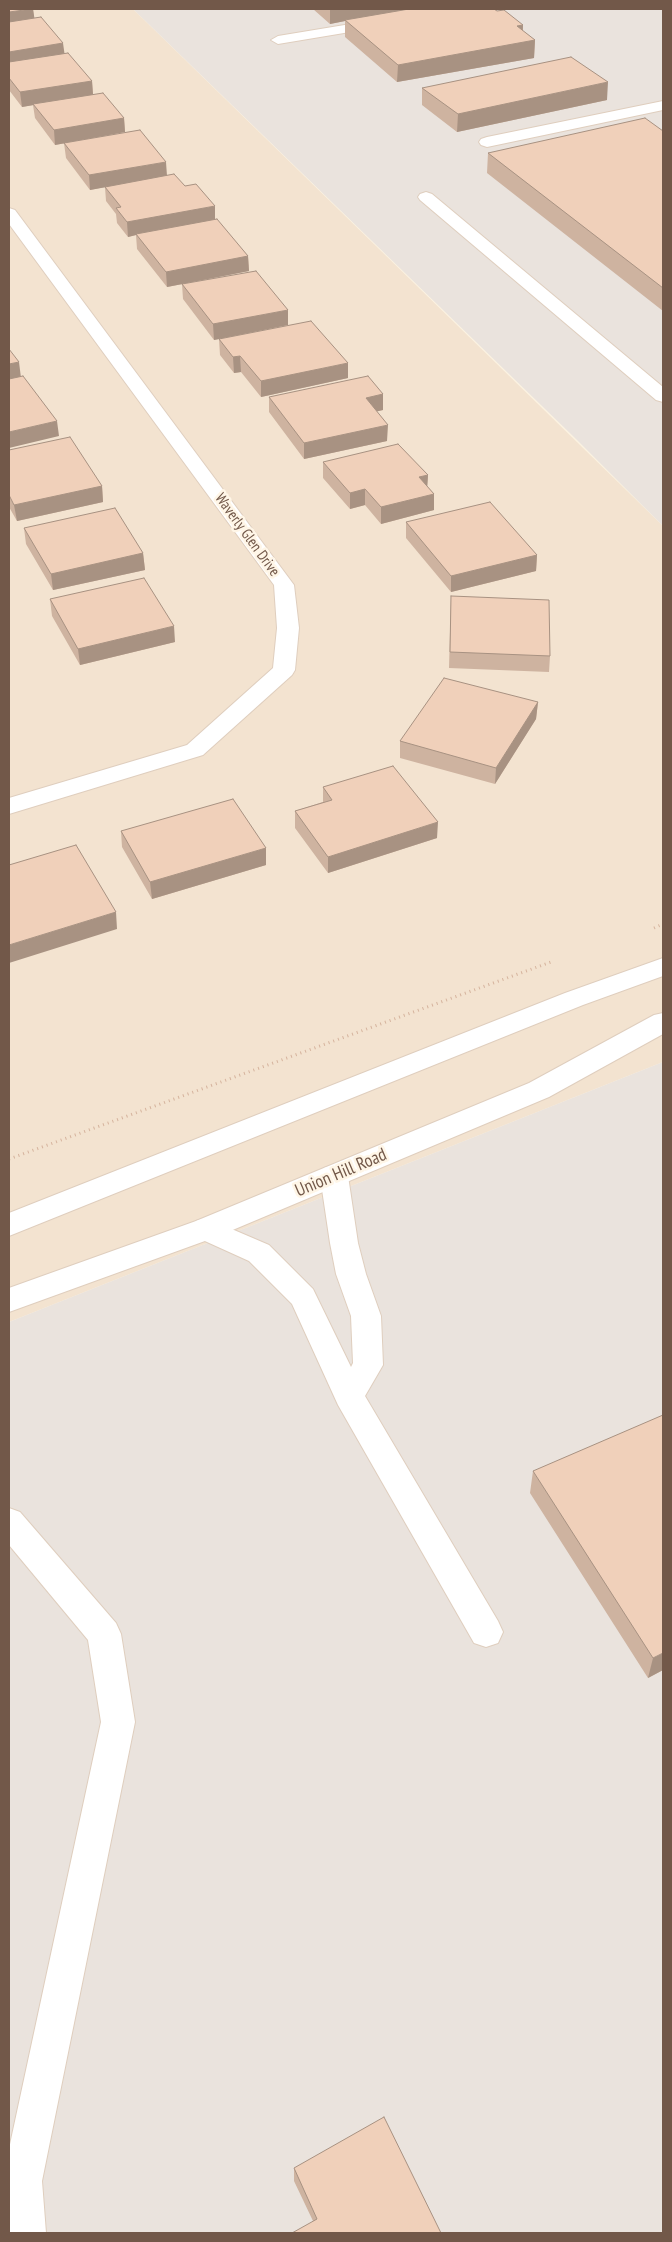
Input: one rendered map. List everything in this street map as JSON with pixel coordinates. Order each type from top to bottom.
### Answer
[{"type":"street","points":[[278,40],[396,20]]},
{"type":"street","points":[[487,142],[663,105]]},
{"type":"street","points":[[426,197],[663,396]]},
{"type":"street","name":"Waverly Glen Drive","points":[[9,213],[284,585],[288,628],[284,670],[195,750],[9,806]]},
{"type":"street","points":[[9,1225],[574,999],[663,968]]},
{"type":"street","name":"Union Hill Road","points":[[9,1300],[206,1229],[539,1090],[663,1022]]},
{"type":"street","points":[[334,1176],[344,1243],[366,1316],[368,1365],[350,1396]]},
{"type":"street","points":[[206,1229],[259,1253],[303,1297],[350,1396],[486,1632]]},
{"type":"street","points":[[9,1522],[104,1634],[118,1722],[22,2181],[26,2233]]},
{"type":"path","points":[[645,931],[663,924]]},
{"type":"path","points":[[9,1159],[552,961]]},
{"type":"shaded area","points":[[9,9],[133,9],[663,526],[663,1062],[9,1322]]},
{"type":"shaded area","points":[[133,9],[663,9],[663,526],[576,439]]},
{"type":"shaded area","points":[[663,1062],[663,2233],[9,2233],[9,1322]]},
{"type":"building","points":[[9,9],[32,9],[9,12]]},
{"type":"building","points":[[409,9],[504,10],[523,25],[517,26],[535,40],[398,65],[345,20]]},
{"type":"building","points":[[41,17],[63,43],[9,52],[9,22]]},
{"type":"building","points":[[68,53],[92,81],[20,92],[9,78],[9,62]]},
{"type":"building","points":[[571,57],[608,82],[458,114],[422,88]]},
{"type":"building","points":[[103,93],[124,118],[54,130],[33,104]]},
{"type":"building","points":[[645,118],[663,131],[663,288],[488,153]]},
{"type":"building","points":[[140,130],[166,162],[89,175],[64,143]]},
{"type":"building","points":[[174,174],[185,186],[196,184],[215,206],[127,222],[116,208],[121,207],[105,187]]},
{"type":"building","points":[[217,219],[248,256],[166,272],[136,234]]},
{"type":"building","points":[[256,271],[288,310],[213,324],[182,284]]},
{"type":"building","points":[[311,321],[348,363],[261,381],[240,356],[233,357],[219,339]]},
{"type":"building","points":[[9,349],[19,362],[9,364]]},
{"type":"building","points":[[23,376],[57,421],[9,432],[9,379]]},
{"type":"building","points":[[368,376],[383,394],[366,398],[388,425],[304,443],[269,397]]},
{"type":"building","points":[[70,437],[102,486],[14,505],[9,495],[9,450]]},
{"type":"building","points":[[398,444],[428,475],[419,477],[434,494],[381,507],[365,489],[350,493],[323,462]]},
{"type":"building","points":[[490,502],[537,555],[451,576],[406,522]]},
{"type":"building","points":[[115,508],[143,553],[51,574],[24,528]]},
{"type":"building","points":[[144,578],[174,626],[78,649],[50,599]]},
{"type":"building","points":[[451,596],[549,600],[550,656],[450,652]]},
{"type":"building","points":[[444,678],[538,702],[496,768],[400,741]]},
{"type":"building","points":[[393,766],[438,822],[328,857],[295,811],[332,800],[323,787]]},
{"type":"building","points":[[233,799],[266,848],[150,882],[121,831]]},
{"type":"building","points":[[76,845],[116,912],[9,945],[9,865]]},
{"type":"building","points":[[663,1415],[663,1653],[653,1658],[533,1471]]},
{"type":"building","points":[[384,2117],[441,2233],[292,2233],[317,2219],[294,2168]]}]
